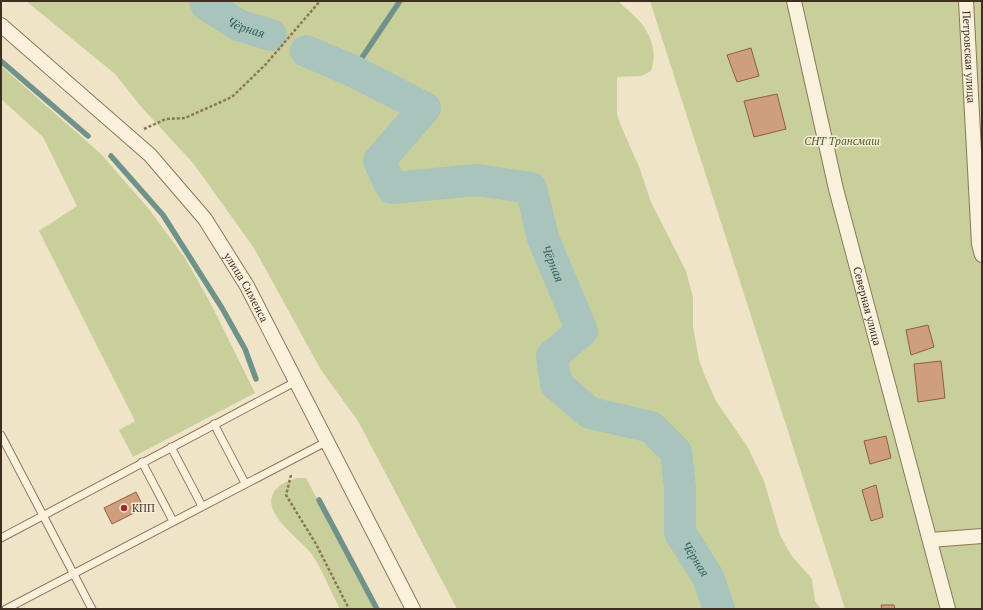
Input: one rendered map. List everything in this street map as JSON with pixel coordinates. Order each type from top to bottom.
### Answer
[{"type":"street","name":"Северная улица","points":[[794,1],[836,189],[948,609]]},
{"type":"street","name":"Петровская улица","points":[[966,1],[980,244],[982,255]]},
{"type":"street","name":"улица Сименса","points":[[1,25],[150,155],[205,220],[247,286],[413,609]]},
{"type":"street","points":[[930,540],[982,536]]},
{"type":"lane","points":[[1,538],[113,477],[296,382]]},
{"type":"lane","points":[[214,424],[245,483]]},
{"type":"lane","points":[[1,435],[92,609]]},
{"type":"lane","points":[[6,609],[326,442]]},
{"type":"lane","points":[[171,447],[202,506]]},
{"type":"lane","points":[[142,462],[173,521]]},
{"type":"path","points":[[131,138],[148,125],[166,119],[185,118],[232,97],[266,64],[320,1]]},
{"type":"path","points":[[293,468],[286,495],[316,544],[349,609]]},
{"type":"green space","points":[[26,1],[619,1],[647,31],[653,46],[654,54],[651,71],[641,76],[617,77],[617,114],[640,169],[651,202],[686,271],[693,297],[693,326],[699,360],[704,374],[716,401],[747,446],[764,481],[780,535],[791,555],[812,579],[815,601],[821,609],[457,609],[358,421],[321,370],[254,248],[193,163],[143,109],[115,74]]},
{"type":"green space","name":"СНТ Трансмаш","points":[[650,1],[982,1],[982,609],[845,609]]},
{"type":"green space","points":[[1,66],[101,154],[148,208],[185,258],[212,306],[255,393],[133,457],[119,430],[135,421],[39,231],[77,206],[43,137],[1,99]]},
{"type":"green space","points":[[296,478],[306,478],[375,609],[340,609],[322,572],[310,552],[281,523],[275,514],[272,505],[272,496],[277,488],[283,483]]},
{"type":"building","points":[[751,48],[759,76],[737,82],[727,55]]},
{"type":"building","points":[[777,94],[786,129],[754,137],[744,101]]},
{"type":"building","points":[[928,325],[934,347],[911,355],[906,330]]},
{"type":"building","points":[[941,361],[945,398],[918,402],[914,364]]},
{"type":"building","points":[[886,436],[891,458],[870,464],[864,441]]},
{"type":"building","points":[[876,485],[883,517],[871,521],[862,490]]},
{"type":"building","name":"КПП","points":[[136,492],[144,508],[112,524],[104,508]]},
{"type":"building","points":[[881,605],[894,605],[895,609],[882,609]]},
{"type":"waterway","name":"Чёрная","points":[[205,1],[207,5],[238,25],[271,35]]},
{"type":"waterway","points":[[353,71],[400,1]]},
{"type":"waterway","name":"Чёрная","points":[[306,51],[353,71],[425,108],[379,161],[392,188],[477,180],[531,188],[543,238],[582,331],[552,356],[556,384],[590,413],[651,427],[676,452],[680,487],[680,533],[708,577],[719,609]]},
{"type":"waterway","points":[[1,61],[88,136]]},
{"type":"waterway","points":[[111,156],[163,215],[222,308],[245,349],[256,379]]},
{"type":"waterway","points":[[319,500],[377,609]]},
{"type":"place","name":"КПП","points":[[124,508]]}]
